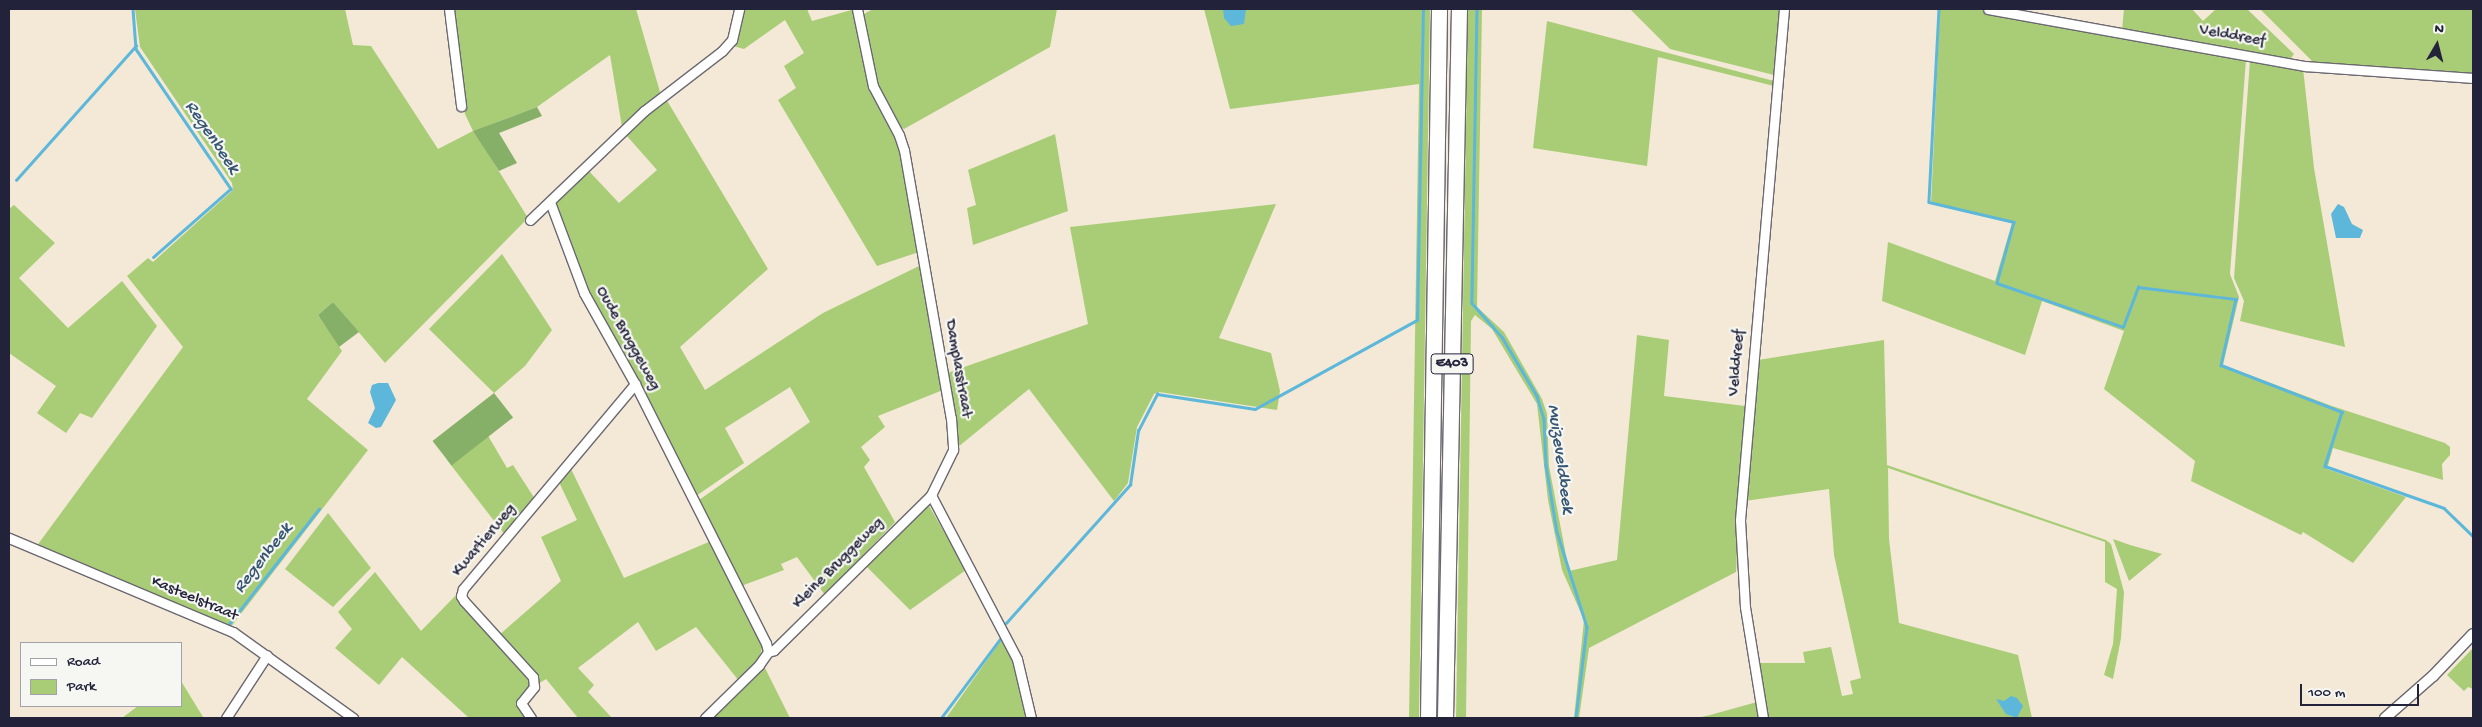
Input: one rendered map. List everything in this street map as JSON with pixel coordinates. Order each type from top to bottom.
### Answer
[{"type":"highway","name":"E403","points":[[1428,718],[1439,9]]},
{"type":"highway","name":"E403","points":[[1445,718],[1459,9]]},
{"type":"street","points":[[449,9],[461,106]]},
{"type":"street","points":[[530,220],[644,111],[722,51],[732,40],[739,9]]},
{"type":"street","name":"Damplasstraat","points":[[858,9],[873,86],[899,134],[904,150],[951,418],[952,450],[931,495]]},
{"type":"street","name":"Velddreef","points":[[1763,718],[1745,608],[1740,520],[1784,9]]},
{"type":"street","name":"Velddreef","points":[[1988,9],[2305,66],[2473,78]]},
{"type":"street","name":"Oude Bruggeweg","points":[[550,202],[584,293],[635,384],[761,632],[768,652]]},
{"type":"street","name":"Kwartierweg","points":[[531,718],[521,703],[534,687],[533,677],[464,601],[461,596],[463,589],[635,384]]},
{"type":"street","points":[[931,495],[1018,659],[1031,718]]},
{"type":"street","name":"Kleine Bruggeweg","points":[[768,652],[781,643],[931,495]]},
{"type":"street","name":"Kasteelstraat","points":[[9,538],[234,632],[352,718]]},
{"type":"street","points":[[2384,718],[2433,676],[2473,634]]},
{"type":"street","points":[[705,718],[759,665],[768,652]]},
{"type":"street","points":[[226,718],[267,655]]},
{"type":"green space","points":[[135,9],[345,9],[353,45],[371,46],[438,149],[473,131],[465,114],[451,9],[636,9],[660,92],[622,127],[610,55],[537,107],[474,131],[528,218],[385,363],[333,302],[318,315],[342,351],[307,399],[368,450],[230,628],[36,547],[183,347],[127,276],[148,258],[153,262],[233,190],[232,183],[140,47]]},
{"type":"green space","points":[[742,9],[807,9],[812,21],[855,9],[867,81],[898,142],[919,252],[877,266],[778,100],[796,88],[784,66],[804,53],[785,20],[744,49],[733,46]]},
{"type":"green space","points":[[873,9],[1057,9],[1050,47],[904,129],[899,126],[876,87],[862,15]]},
{"type":"green space","points":[[1204,9],[1430,9],[1419,718],[1409,718],[1419,84],[1230,109]]},
{"type":"green space","points":[[1468,9],[1482,9],[1477,307],[1504,332],[1542,399],[1547,414],[1549,466],[1569,571],[1617,560],[1637,335],[1669,340],[1664,396],[1745,406],[1736,572],[1589,648],[1579,718],[1574,718],[1584,620],[1562,570],[1548,500],[1537,404],[1492,329],[1475,315],[1471,321],[1466,718],[1456,718]]},
{"type":"green space","points":[[1630,9],[1781,9],[1774,75],[1670,49]]},
{"type":"green space","points":[[1940,9],[1975,9],[2246,59],[2230,274],[2239,297],[2223,365],[2332,406],[2445,443],[2450,447],[2450,455],[2442,464],[2443,480],[2333,448],[2327,469],[2406,497],[2353,563],[2303,532],[2301,535],[2191,481],[2195,461],[2104,389],[2124,331],[2042,301],[2025,355],[1882,301],[1888,242],[1995,281],[2012,223],[1931,204]]},
{"type":"green space","points":[[2124,9],[2192,9],[2203,21],[2216,9],[2247,9],[2294,54],[2291,58],[2284,58],[2122,30]]},
{"type":"green space","points":[[2260,9],[2473,9],[2473,75],[2313,62]]},
{"type":"green space","points":[[1547,21],[1774,81],[1774,86],[1658,57],[1647,166],[1533,148]]},
{"type":"green space","points":[[2250,60],[2303,68],[2314,168],[2345,347],[2240,321],[2244,301],[2234,278]]},
{"type":"green space","points":[[666,99],[768,269],[680,347],[705,390],[823,313],[921,265],[943,390],[878,416],[885,427],[861,447],[870,460],[864,467],[895,522],[825,595],[797,557],[781,564],[784,570],[741,586],[699,500],[810,422],[790,387],[725,428],[744,463],[696,496],[590,297],[559,225],[554,201],[587,169],[619,203],[657,170],[626,135]]},
{"type":"green space","points":[[537,107],[542,116],[499,133],[517,163],[499,171],[473,131]]},
{"type":"green space","points":[[1055,134],[1068,211],[973,245],[967,208],[976,205],[968,170]]},
{"type":"green space","points":[[1276,204],[1219,338],[1271,353],[1280,391],[1277,410],[1159,392],[1154,394],[1137,427],[1128,483],[1114,501],[1029,389],[958,447],[947,373],[1088,324],[1070,227]]},
{"type":"green space","points":[[14,205],[55,243],[19,278],[68,328],[122,281],[157,326],[92,418],[80,413],[66,433],[37,413],[56,386],[9,353],[9,209]]},
{"type":"green space","points":[[502,254],[552,330],[525,366],[494,393],[429,329]]},
{"type":"green space","points":[[333,302],[359,332],[339,347],[318,315]]},
{"type":"green space","points":[[1884,340],[1887,465],[2106,540],[2111,544],[2124,592],[2121,638],[2113,679],[2104,675],[2113,644],[2117,589],[2105,582],[2105,542],[1888,468],[1889,539],[1899,623],[2018,655],[2032,718],[1767,718],[1757,663],[1805,663],[1803,652],[1831,647],[1842,696],[1853,694],[1850,681],[1861,678],[1834,555],[1829,489],[1745,501],[1758,360]]},
{"type":"green space","points":[[494,393],[513,417],[452,465],[433,441]]},
{"type":"green space","points":[[487,434],[507,468],[513,465],[535,499],[505,535],[447,460]]},
{"type":"green space","points":[[570,467],[624,578],[711,541],[763,645],[758,662],[739,681],[696,627],[656,651],[638,622],[578,668],[594,685],[588,692],[612,718],[578,718],[546,679],[538,684],[498,636],[561,581],[541,537],[577,520],[558,480]]},
{"type":"green space","points":[[928,504],[966,570],[910,610],[864,564],[922,505]]},
{"type":"green space","points":[[328,513],[371,568],[333,607],[285,569]]},
{"type":"green space","points":[[2113,539],[2130,545],[2162,554],[2129,581]]},
{"type":"green space","points":[[375,572],[421,631],[458,593],[532,682],[523,697],[528,718],[469,718],[402,657],[379,685],[335,648],[352,629],[338,612]]},
{"type":"green space","points":[[1004,636],[1014,658],[1028,718],[946,718]]},
{"type":"green space","points":[[2473,648],[2473,689],[2468,687],[2464,691],[2447,675]]},
{"type":"green space","points":[[764,666],[790,718],[711,718]]},
{"type":"green space","points":[[182,683],[203,717],[201,718],[122,718],[137,707],[182,707]]},
{"type":"green space","points":[[1757,702],[1760,718],[1697,718],[1710,715]]},
{"type":"water","points":[[1223,9],[1246,9],[1244,24],[1231,26],[1224,18]]},
{"type":"water","points":[[2338,204],[2344,207],[2352,224],[2363,230],[2360,238],[2336,238],[2331,214]]},
{"type":"water","points":[[388,383],[396,400],[381,427],[376,428],[368,423],[375,408],[370,392],[372,385]]},
{"type":"water","points":[[2011,696],[2017,698],[2023,706],[2017,718],[2006,714],[1996,699],[2004,701]]},
{"type":"waterway","name":"Regenbeek","points":[[133,9],[136,49],[231,189],[154,257]]},
{"type":"waterway","points":[[1006,623],[1130,485],[1138,431],[1157,394],[1255,409],[1417,320],[1423,9]]},
{"type":"waterway","name":"Muizeveldbeek","points":[[1477,9],[1472,303],[1502,337],[1537,396],[1544,419],[1546,465],[1557,532],[1587,627],[1576,718]]},
{"type":"waterway","points":[[1939,9],[1929,202],[2014,222],[1997,283],[2123,327],[2138,287],[2236,299],[2221,365],[2342,412],[2325,466],[2444,508],[2473,536]]},
{"type":"waterway","points":[[16,180],[136,46]]},
{"type":"waterway","name":"Regenbeek","points":[[229,624],[319,509]]},
{"type":"waterway","points":[[941,718],[1003,635]]}]
